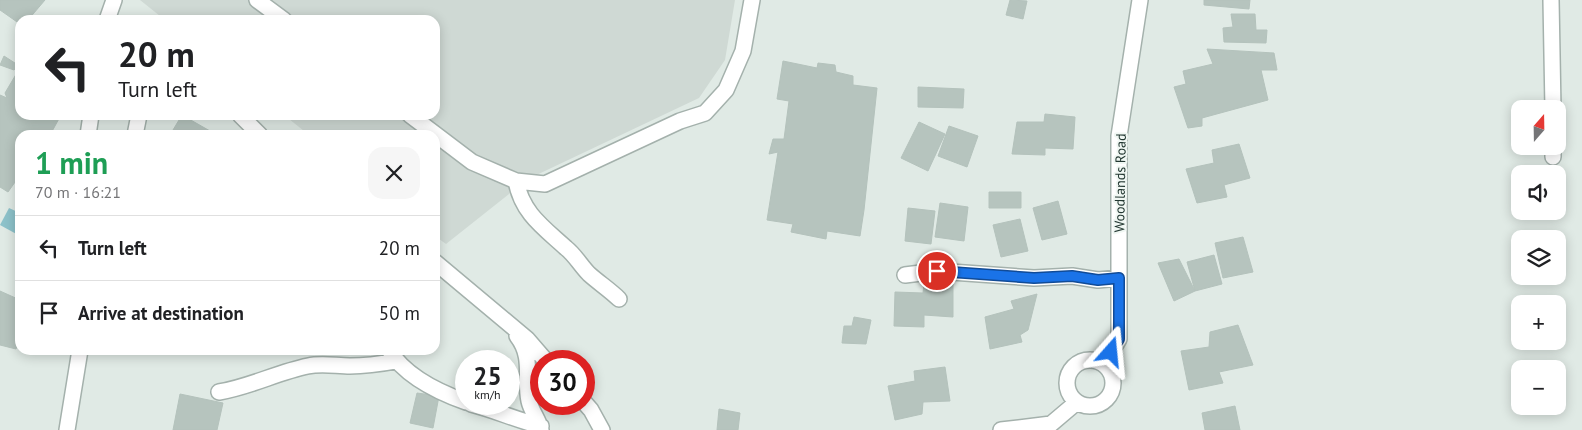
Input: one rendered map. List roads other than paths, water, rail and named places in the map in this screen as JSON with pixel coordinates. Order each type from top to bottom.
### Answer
[{"type":"street","points":[[109,15],[114,0]]},
{"type":"street","points":[[257,0],[277,15]]},
{"type":"street","points":[[440,138],[472,162],[516,181],[545,184],[680,122],[705,113],[726,90],[743,52],[752,0]]},
{"type":"street","name":"Woodlands Road","points":[[1104,364],[1119,339],[1120,136],[1140,0]]},
{"type":"street","points":[[1550,0],[1553,100]]},
{"type":"street","points":[[245,120],[255,130]]},
{"type":"street","points":[[417,120],[430,130]]},
{"type":"street","points":[[516,181],[518,195],[545,231],[567,248],[589,274],[620,299]]},
{"type":"street","points":[[440,266],[506,324],[527,339],[536,350]]},
{"type":"street","points":[[905,275],[937,271],[1034,278],[1072,276],[1098,280],[1119,278]]},
{"type":"street","points":[[506,324],[520,340],[525,351],[529,378],[529,402],[541,428]]},
{"type":"street","points":[[67,430],[79,355]]},
{"type":"street","points":[[219,392],[240,389],[307,366],[330,364],[374,365],[393,355],[424,382],[455,397]]},
{"type":"street","points":[[1092,360],[1104,364],[1112,373],[1114,385],[1110,396],[1100,404],[1088,406],[1077,402],[1069,393],[1067,381],[1071,369],[1080,362],[1092,360]]},
{"type":"street","points":[[1001,430],[1051,424],[1077,402]]},
{"type":"street","points":[[504,415],[541,428]]},
{"type":"street","points":[[594,415],[602,430]]},
{"type":"water","points":[[9,208],[15,211],[15,233],[0,225]]}]
